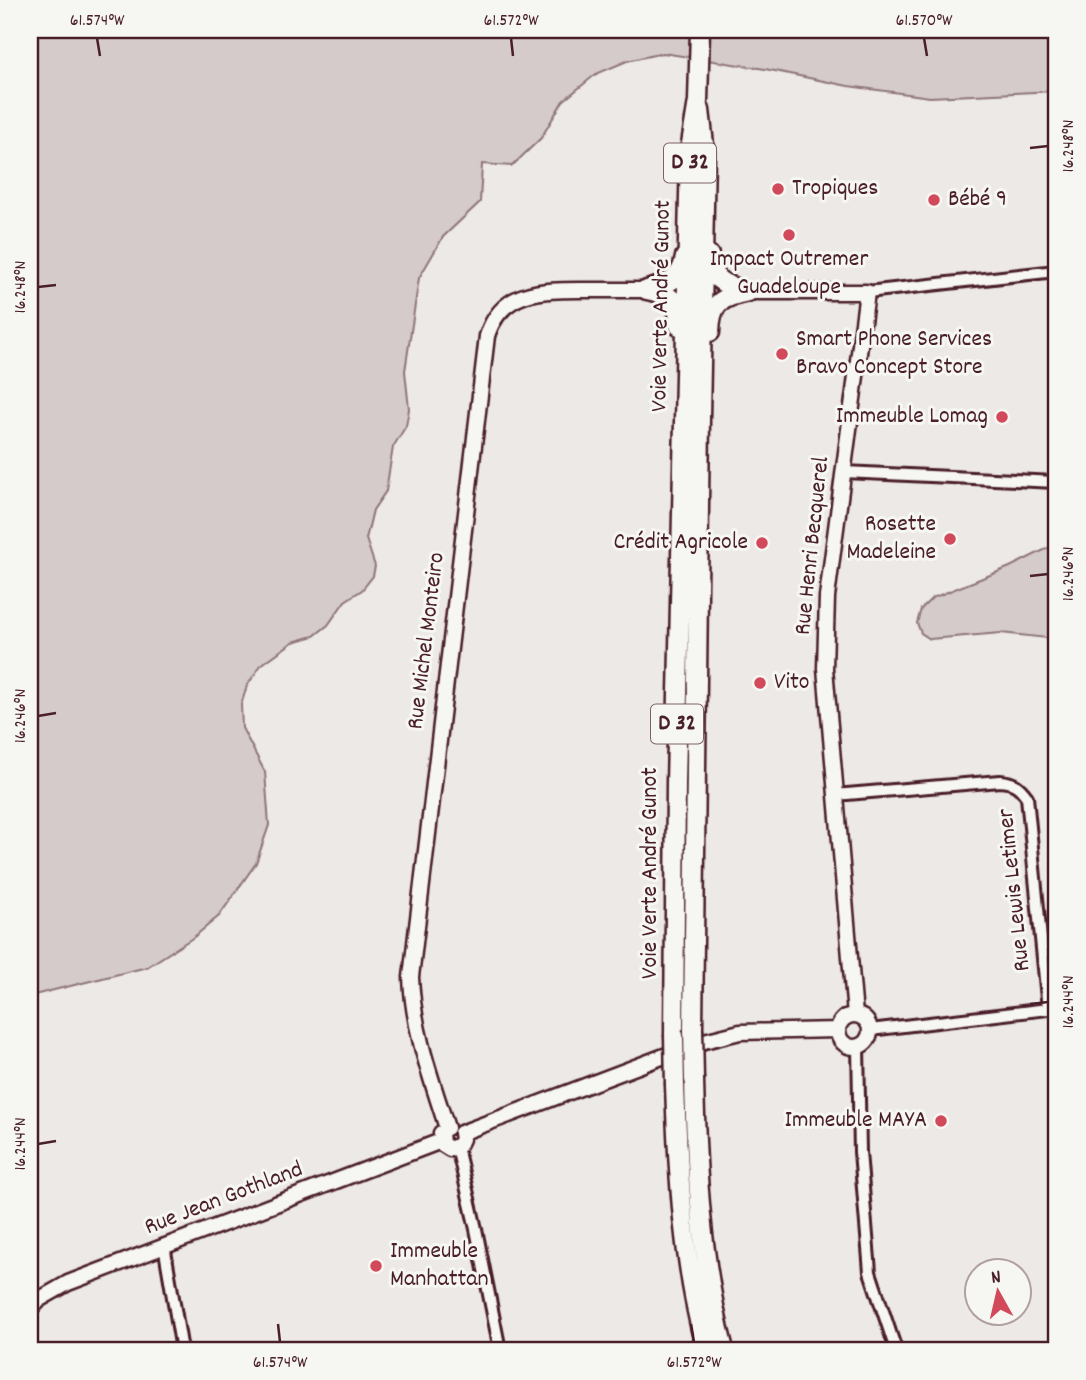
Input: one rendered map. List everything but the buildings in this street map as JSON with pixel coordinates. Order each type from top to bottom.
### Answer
[{"type":"main road","name":"Voie Verte André Gunot","points":[[700,30],[698,102],[704,123],[705,153],[697,221],[692,416],[676,770],[674,1035],[681,1208],[696,1307],[706,1350]]},
{"type":"main road","points":[[647,290],[669,283],[681,273],[697,221]]},
{"type":"main road","points":[[697,221],[708,233],[710,267],[714,276],[727,285],[747,292]]},
{"type":"main road","points":[[647,290],[668,296],[678,309],[679,400],[692,416],[707,396],[710,319],[713,311],[724,299],[747,292]]},
{"type":"main road","name":"Voie Verte André Gunot","points":[[692,416],[694,1080],[698,1190],[706,1262],[724,1350]]},
{"type":"street","points":[[747,292],[867,292],[1056,271]]},
{"type":"street","name":"Rue Michel Monteiro","points":[[444,1134],[420,1042],[411,977],[487,336],[500,310],[521,296],[557,290],[647,290]]},
{"type":"street","name":"Rue Henri Becquerel","points":[[855,1015],[825,668],[825,626],[867,292]]},
{"type":"street","points":[[844,472],[1056,482]]},
{"type":"street","name":"Rue Lewis Letimer","points":[[835,794],[1000,781],[1016,784],[1027,797],[1052,1008]]},
{"type":"street","points":[[870,1030],[1052,1008]]},
{"type":"street","points":[[855,1015],[867,1021],[870,1030],[867,1040],[858,1046],[844,1043],[838,1030],[845,1018],[855,1015]]},
{"type":"street","points":[[459,1140],[704,1041],[740,1032],[838,1030]]},
{"type":"street","points":[[858,1046],[860,1152],[870,1272],[895,1350]]},
{"type":"street","points":[[444,1134],[457,1128],[500,1350]]},
{"type":"street","name":"Rue Jean Gothland","points":[[30,1310],[40,1299],[68,1283],[444,1134]]},
{"type":"street","points":[[164,1245],[182,1350]]},
{"type":"shaded area","points":[[30,30],[1056,30],[1056,91],[930,97],[848,86],[765,69],[663,53],[627,61],[596,74],[563,101],[541,138],[512,166],[482,164],[480,202],[443,237],[419,278],[405,371],[409,409],[406,426],[393,447],[386,491],[373,510],[366,539],[375,566],[373,576],[362,590],[345,601],[328,625],[314,636],[293,642],[261,665],[247,686],[241,705],[242,728],[265,772],[269,825],[256,863],[219,916],[194,937],[147,967],[30,996]]},
{"type":"shaded area","points":[[1056,544],[1056,639],[1001,633],[930,639],[921,633],[917,623],[921,609],[932,598],[1010,567]]},
{"type":"place","name":"Tropiques","points":[[778,189]]},
{"type":"place","name":"Bébé 9","points":[[934,200]]},
{"type":"place","name":"Impact Outremer Guadeloupe","points":[[789,235]]},
{"type":"place","name":"Smart Phone Services Bravo Concept Store","points":[[782,354]]},
{"type":"place","name":"Immeuble Lomag","points":[[1002,417]]},
{"type":"place","name":"Rosette Madeleine","points":[[950,539]]},
{"type":"place","name":"Crédit Agricole","points":[[762,543]]},
{"type":"place","name":"Vito","points":[[760,683]]},
{"type":"place","name":"Immeuble MAYA","points":[[941,1121]]},
{"type":"place","name":"Immeuble Manhattan","points":[[376,1266]]}]
